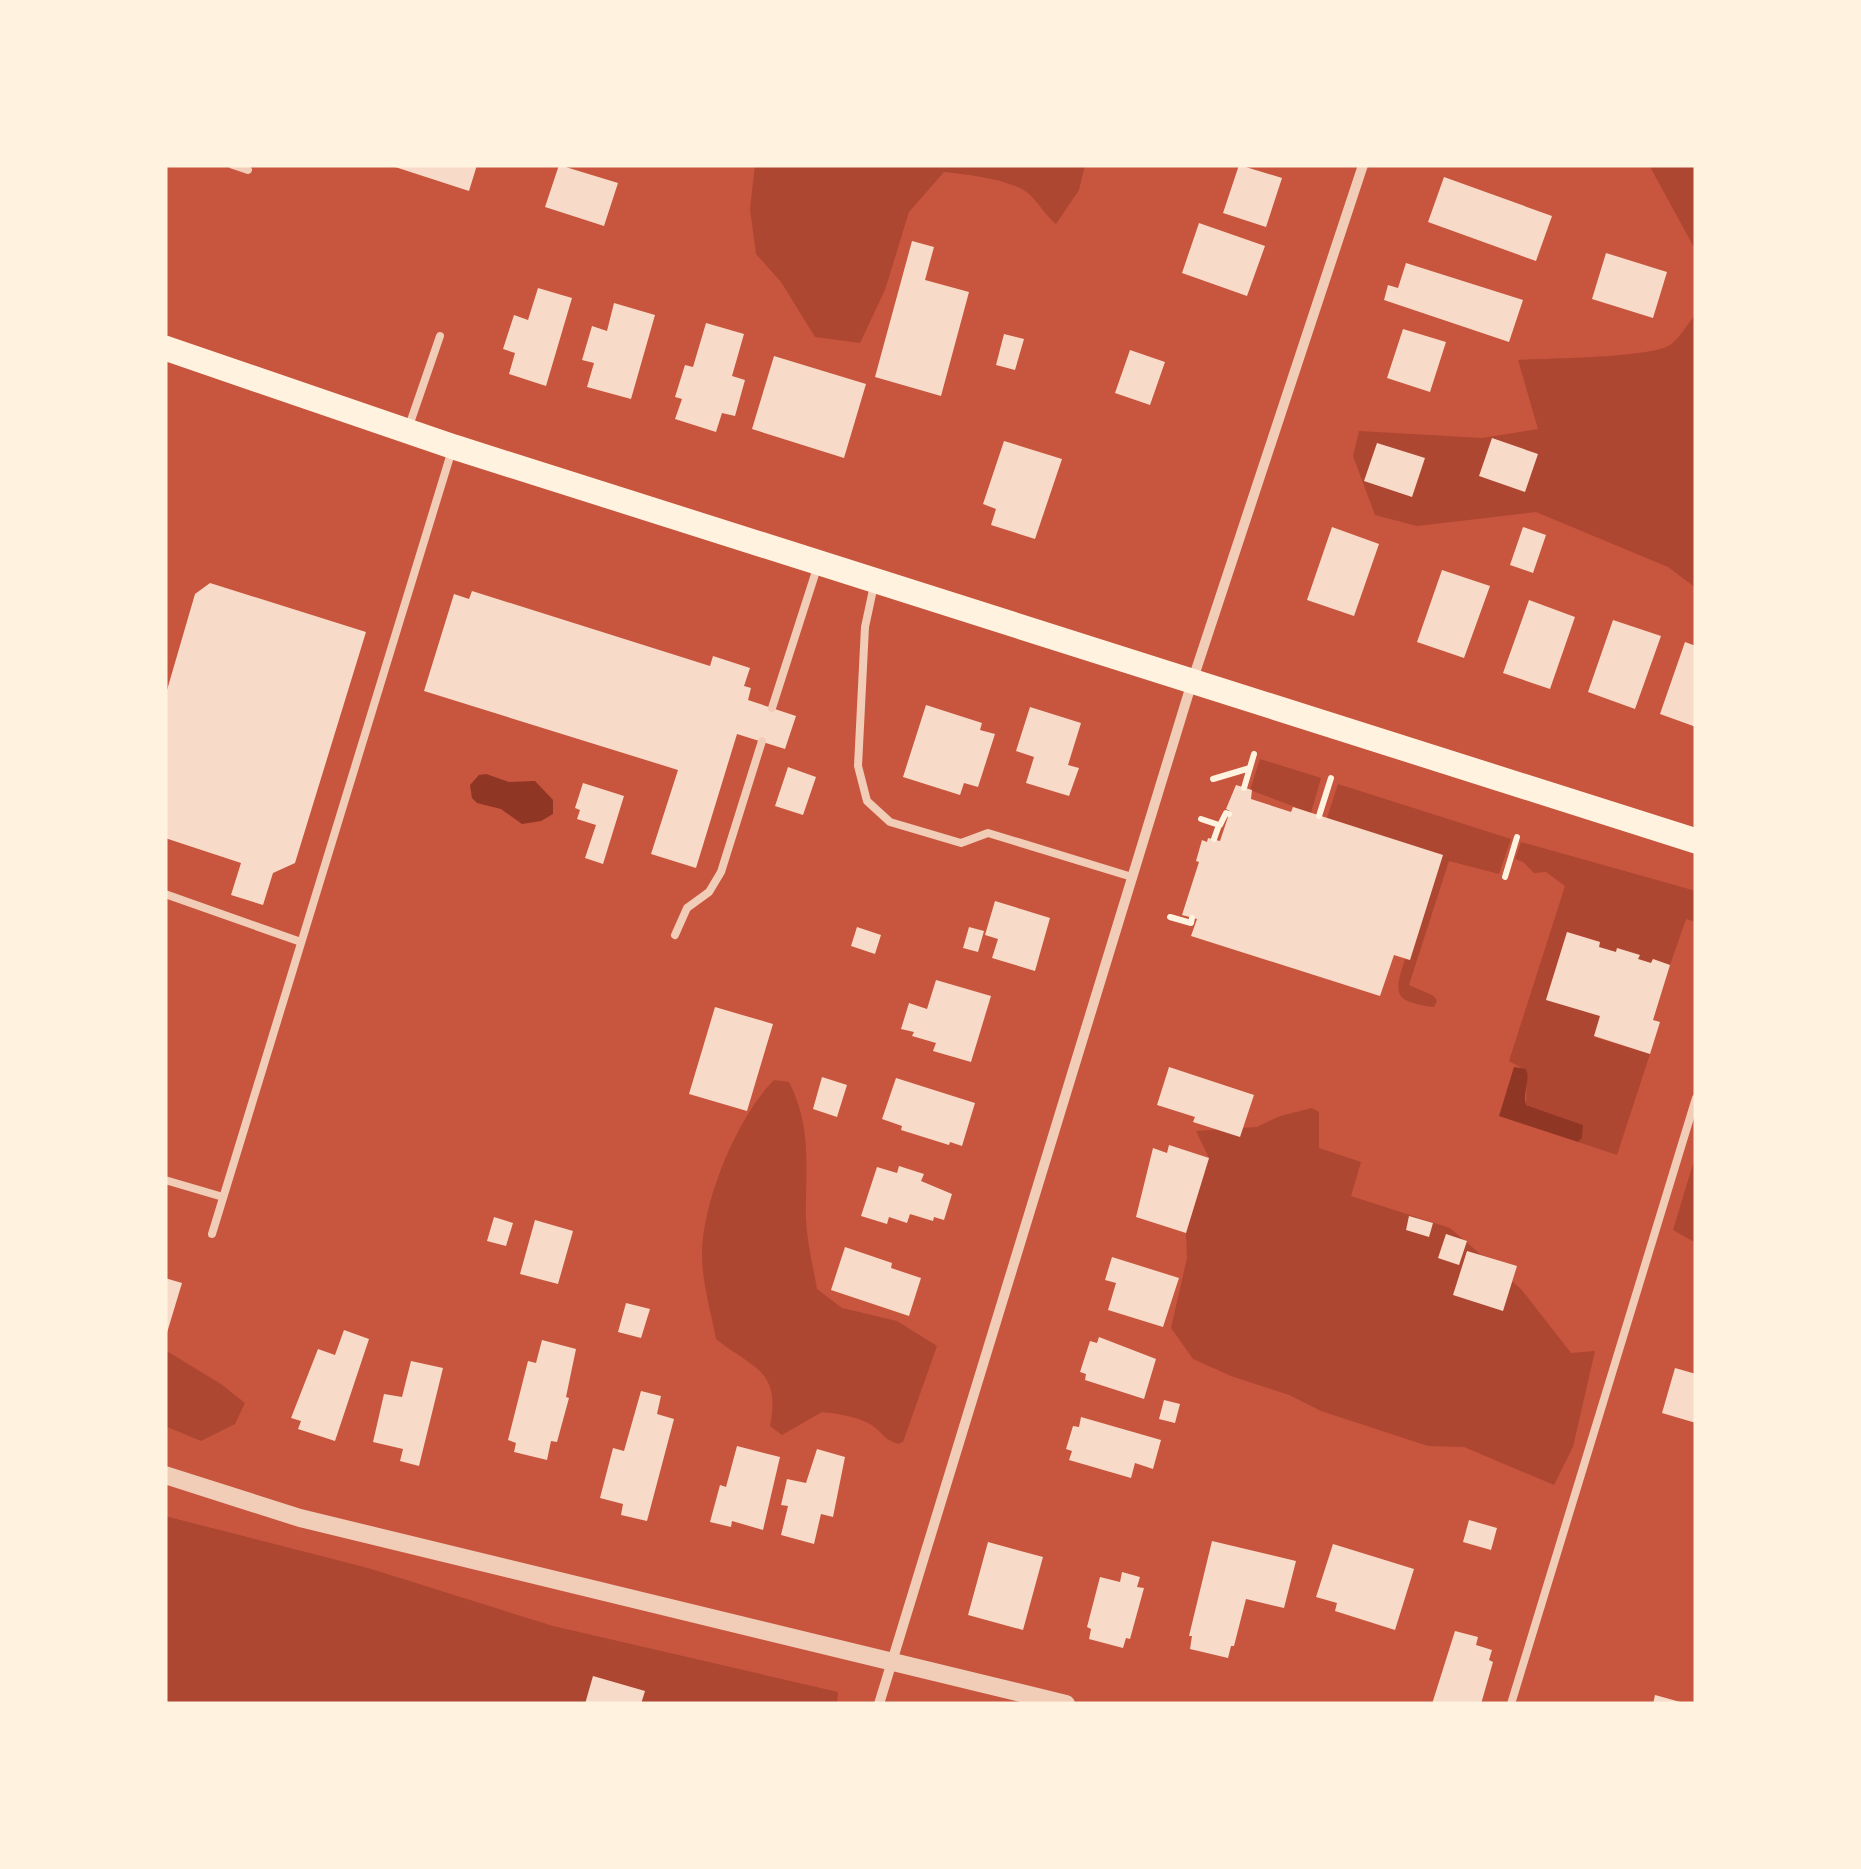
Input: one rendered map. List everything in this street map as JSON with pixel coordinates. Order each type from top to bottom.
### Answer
[{"type":"main road","points":[[165,348],[407,431],[1696,842]]},
{"type":"street","points":[[879,1704],[1192,682],[1363,165]]},
{"type":"street","points":[[165,1475],[300,1518],[1066,1704]]},
{"type":"lane","points":[[232,165],[248,170]]},
{"type":"lane","points":[[407,431],[440,336]]},
{"type":"lane","points":[[212,1234],[454,446]]},
{"type":"lane","points":[[772,708],[818,563]]},
{"type":"lane","points":[[874,580],[865,627],[858,766],[867,801],[890,822],[960,843],[988,833],[1132,877]]},
{"type":"lane","points":[[674,935],[687,908],[709,892],[721,872],[762,742]]},
{"type":"lane","points":[[165,894],[301,942]]},
{"type":"lane","points":[[1510,1704],[1696,1098]]},
{"type":"lane","points":[[165,1180],[224,1197]]},
{"type":"path","points":[[1244,788],[1254,754]]},
{"type":"path","points":[[1213,779],[1250,768]]},
{"type":"path","points":[[1319,816],[1330,778]]},
{"type":"path","points":[[1201,819],[1222,826],[1229,814]]},
{"type":"path","points":[[1214,840],[1219,824]]},
{"type":"path","points":[[1504,877],[1516,837]]},
{"type":"path","points":[[1170,917],[1190,923],[1192,918]]},
{"type":"shaded area","points":[[755,165],[1085,165],[1079,190],[1056,224],[1022,189],[989,178],[944,172],[909,212],[885,290],[860,343],[815,337],[781,282],[756,254],[750,209]]},
{"type":"shaded area","points":[[1649,165],[1696,165],[1696,251]]},
{"type":"shaded area","points":[[1696,314],[1696,588],[1668,567],[1536,512],[1417,526],[1375,515],[1353,456],[1359,431],[1482,438],[1538,429],[1518,360],[1621,355],[1659,349],[1674,342]]},
{"type":"shaded area","points":[[1260,759],[1321,778],[1311,813],[1250,790]]},
{"type":"shaded area","points":[[479,775],[509,782],[535,781],[553,800],[553,814],[522,824],[501,809],[477,803],[470,785]]},
{"type":"shaded area","points":[[1338,784],[1511,839],[1499,874],[1449,861],[1409,985],[1434,996],[1434,1007],[1400,995],[1401,971],[1405,959],[1410,960],[1327,818]]},
{"type":"shaded area","points":[[1521,842],[1696,891],[1696,922],[1686,919],[1670,965],[1638,959],[1639,955],[1617,948],[1616,952],[1599,947],[1600,942],[1567,932],[1546,999],[1600,1016],[1594,1037],[1650,1054],[1617,1155],[1578,1142],[1583,1125],[1526,1105],[1527,1071],[1509,1061],[1565,886],[1546,872],[1534,873],[1515,859]]},
{"type":"shaded area","points":[[1514,1067],[1526,1069],[1526,1105],[1583,1125],[1578,1142],[1499,1116]]},
{"type":"shaded area","points":[[774,1080],[789,1082],[802,1116],[807,1228],[817,1289],[842,1308],[897,1321],[937,1346],[903,1442],[898,1444],[866,1422],[822,1412],[782,1435],[770,1426],[768,1381],[716,1339],[702,1265],[708,1210],[735,1138]]},
{"type":"shaded area","points":[[1312,1108],[1319,1112],[1319,1148],[1361,1162],[1351,1196],[1450,1228],[1521,1289],[1571,1353],[1595,1351],[1573,1447],[1554,1485],[1464,1447],[1428,1446],[1231,1376],[1193,1359],[1171,1328],[1187,1258],[1186,1233],[1209,1158],[1196,1131],[1257,1127]]},
{"type":"shaded area","points":[[1696,1154],[1696,1243],[1673,1230]]},
{"type":"shaded area","points":[[165,1350],[245,1403],[235,1424],[201,1441],[165,1426]]},
{"type":"shaded area","points":[[165,1516],[368,1568],[553,1626],[838,1692],[837,1704],[165,1704]]},
{"type":"building","points":[[389,165],[477,165],[469,191]]},
{"type":"building","points":[[559,165],[618,183],[604,226],[545,207]]},
{"type":"building","points":[[1239,165],[1282,178],[1266,227],[1223,213]]},
{"type":"building","points":[[1444,177],[1552,216],[1536,261],[1428,222]]},
{"type":"building","points":[[1199,223],[1265,246],[1247,296],[1182,273]]},
{"type":"building","points":[[912,241],[934,247],[925,280],[969,292],[941,396],[875,377]]},
{"type":"building","points":[[1606,253],[1667,272],[1653,318],[1592,299]]},
{"type":"building","points":[[1406,263],[1523,300],[1509,342],[1384,300],[1388,285],[1398,288]]},
{"type":"building","points":[[538,288],[572,298],[546,386],[509,374],[515,353],[503,349],[514,315],[528,320]]},
{"type":"building","points":[[614,303],[655,315],[631,399],[587,387],[594,363],[582,360],[592,326],[607,331]]},
{"type":"building","points":[[706,323],[744,334],[732,376],[745,380],[735,416],[722,413],[716,432],[675,419],[682,399],[675,397],[685,365],[693,367]]},
{"type":"building","points":[[1403,329],[1446,342],[1430,392],[1387,378]]},
{"type":"building","points":[[1004,334],[1024,339],[1015,370],[996,365]]},
{"type":"building","points":[[1130,350],[1165,362],[1150,405],[1115,393]]},
{"type":"building","points":[[774,356],[866,384],[844,458],[752,429]]},
{"type":"building","points":[[1492,438],[1538,454],[1525,492],[1479,476]]},
{"type":"building","points":[[1004,441],[1062,459],[1035,539],[991,525],[996,509],[983,504]]},
{"type":"building","points":[[1377,443],[1425,458],[1412,497],[1364,481]]},
{"type":"building","points":[[1332,527],[1379,544],[1354,616],[1307,600]]},
{"type":"building","points":[[1523,527],[1546,535],[1533,573],[1510,565]]},
{"type":"building","points":[[1442,570],[1490,586],[1464,658],[1417,642]]},
{"type":"building","points":[[210,583],[366,632],[295,863],[273,873],[263,905],[231,895],[241,863],[165,838],[165,697],[195,594]]},
{"type":"building","points":[[472,591],[710,666],[713,656],[750,668],[744,686],[751,688],[748,700],[796,716],[785,749],[737,734],[696,868],[651,854],[678,770],[424,691],[454,594],[469,599]]},
{"type":"building","points":[[1529,600],[1575,617],[1550,689],[1503,673]]},
{"type":"building","points":[[1613,620],[1661,636],[1635,709],[1588,692]]},
{"type":"building","points":[[1685,642],[1696,646],[1696,727],[1660,714]]},
{"type":"building","points":[[926,705],[982,723],[980,730],[995,734],[978,787],[964,783],[960,795],[903,777]]},
{"type":"building","points":[[1030,707],[1081,723],[1068,765],[1079,768],[1069,796],[1026,783],[1034,757],[1016,751]]},
{"type":"building","points":[[788,767],[816,777],[803,815],[775,806]]},
{"type":"building","points":[[583,783],[624,796],[603,864],[585,858],[596,825],[577,819],[580,810],[575,808]]},
{"type":"building","points":[[1236,785],[1252,790],[1251,799],[1291,812],[1293,807],[1443,855],[1410,960],[1394,955],[1380,996],[1191,936],[1197,919],[1182,915],[1202,840],[1220,841],[1230,811],[1226,809]]},
{"type":"building","points":[[995,901],[1050,918],[1035,971],[992,958],[998,939],[985,935]]},
{"type":"building","points":[[857,927],[881,935],[875,954],[851,946]]},
{"type":"building","points":[[969,927],[984,931],[978,952],[963,948]]},
{"type":"building","points":[[1567,932],[1600,942],[1599,947],[1616,952],[1617,948],[1640,955],[1638,959],[1670,965],[1653,1020],[1660,1022],[1650,1054],[1594,1036],[1600,1016],[1546,1000]]},
{"type":"building","points":[[936,980],[991,996],[971,1062],[933,1051],[936,1043],[901,1029],[909,1003],[927,1009]]},
{"type":"building","points":[[715,1007],[773,1024],[747,1111],[689,1094]]},
{"type":"building","points":[[1169,1067],[1254,1095],[1240,1137],[1157,1105]]},
{"type":"building","points":[[822,1077],[847,1085],[837,1117],[813,1109]]},
{"type":"building","points":[[896,1078],[975,1103],[962,1146],[901,1130],[902,1126],[882,1119]]},
{"type":"building","points":[[1169,1145],[1209,1158],[1186,1233],[1136,1217],[1153,1148],[1167,1153]]},
{"type":"building","points":[[899,1166],[924,1174],[921,1181],[952,1194],[944,1220],[910,1214],[907,1223],[889,1217],[887,1224],[861,1216],[877,1167],[897,1173]]},
{"type":"building","points":[[1409,1216],[1433,1223],[1429,1237],[1406,1230]]},
{"type":"building","points":[[494,1217],[513,1223],[506,1246],[487,1241]]},
{"type":"building","points":[[535,1220],[573,1231],[558,1284],[520,1274]]},
{"type":"building","points":[[1446,1234],[1467,1241],[1459,1265],[1438,1258]]},
{"type":"building","points":[[845,1247],[921,1278],[909,1316],[831,1290]]},
{"type":"building","points":[[1467,1251],[1517,1266],[1503,1311],[1453,1295]]},
{"type":"building","points":[[1112,1257],[1179,1278],[1163,1327],[1108,1310],[1116,1283],[1105,1280]]},
{"type":"building","points":[[165,1278],[182,1283],[166,1336],[165,1336]]},
{"type":"building","points":[[626,1303],[650,1309],[641,1338],[618,1332]]},
{"type":"building","points":[[344,1330],[369,1339],[335,1441],[298,1429],[301,1421],[291,1418],[318,1349],[335,1355]]},
{"type":"building","points":[[1099,1337],[1156,1359],[1144,1399],[1085,1380],[1086,1374],[1080,1372],[1090,1341],[1097,1343]]},
{"type":"building","points":[[542,1340],[576,1349],[566,1397],[569,1398],[557,1442],[551,1441],[547,1460],[514,1452],[516,1443],[508,1440],[528,1361],[536,1363]]},
{"type":"building","points":[[411,1361],[443,1368],[419,1466],[400,1461],[403,1449],[373,1442],[384,1394],[402,1397]]},
{"type":"building","points":[[1675,1368],[1696,1374],[1696,1423],[1662,1413]]},
{"type":"building","points":[[641,1391],[661,1396],[657,1414],[674,1419],[647,1521],[621,1515],[623,1504],[600,1498],[613,1448],[624,1451]]},
{"type":"building","points":[[1164,1400],[1180,1404],[1175,1423],[1159,1419]]},
{"type":"building","points":[[1081,1417],[1161,1440],[1153,1469],[1135,1463],[1131,1478],[1069,1460],[1072,1451],[1066,1449],[1073,1426],[1079,1427]]},
{"type":"building","points":[[737,1446],[780,1457],[763,1530],[732,1521],[731,1527],[710,1522],[720,1485],[726,1487]]},
{"type":"building","points":[[817,1449],[845,1457],[833,1517],[821,1514],[814,1544],[781,1535],[788,1506],[781,1505],[787,1479],[806,1483]]},
{"type":"building","points":[[1469,1520],[1497,1528],[1491,1550],[1463,1542]]},
{"type":"building","points":[[1212,1541],[1296,1561],[1284,1608],[1246,1599],[1228,1658],[1190,1649],[1189,1636]]},
{"type":"building","points":[[988,1542],[1043,1557],[1023,1630],[968,1615]]},
{"type":"building","points":[[1333,1544],[1414,1569],[1395,1630],[1335,1611],[1337,1603],[1316,1597]]},
{"type":"building","points":[[1122,1572],[1140,1577],[1137,1587],[1144,1588],[1130,1639],[1126,1638],[1123,1648],[1089,1639],[1091,1629],[1087,1627],[1100,1577],[1120,1582]]},
{"type":"building","points":[[1455,1631],[1478,1637],[1476,1645],[1492,1650],[1489,1660],[1493,1662],[1481,1704],[1432,1704]]},
{"type":"building","points":[[593,1676],[645,1691],[641,1704],[585,1704]]},
{"type":"building","points":[[1655,1695],[1684,1703],[1684,1704],[1653,1704]]}]
